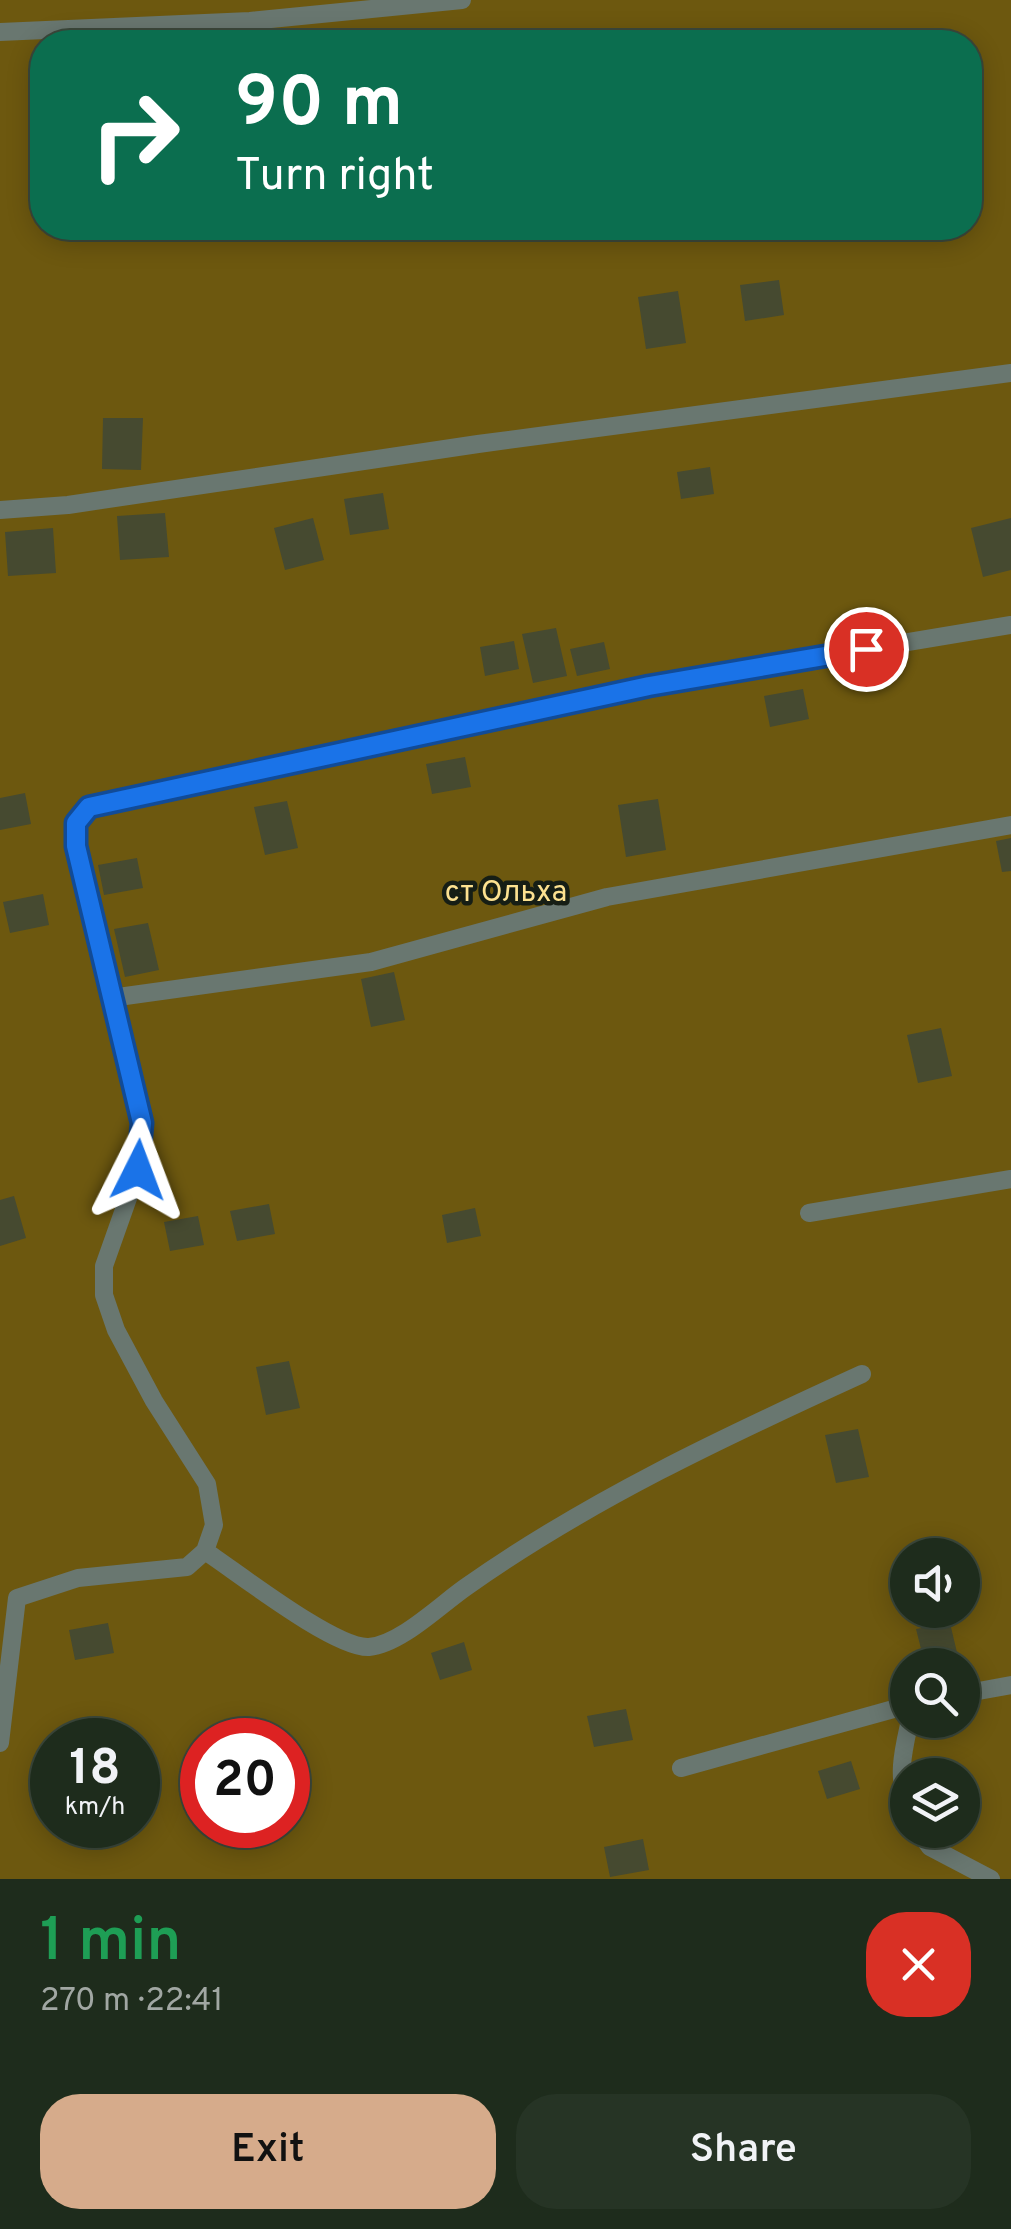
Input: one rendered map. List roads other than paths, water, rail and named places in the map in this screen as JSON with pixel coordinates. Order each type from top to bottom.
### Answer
[{"type":"lane","points":[[45,30],[250,21],[462,0]]},
{"type":"lane","points":[[0,32],[30,31]]},
{"type":"lane","points":[[0,510],[68,505],[478,444],[1011,373]]},
{"type":"lane","points":[[0,1744],[17,1598],[78,1578],[187,1567],[205,1551],[214,1525],[207,1484],[154,1401],[116,1330],[104,1294],[104,1266],[138,1170],[142,1123],[76,846],[76,823],[89,807],[649,686],[1011,625]]},
{"type":"lane","points":[[111,998],[371,962],[607,897],[1011,825]]},
{"type":"lane","points":[[809,1213],[1011,1179]]},
{"type":"lane","points":[[205,1551],[340,1642],[369,1647],[396,1636],[520,1549],[691,1454],[862,1374]]},
{"type":"lane","points":[[980,1690],[1011,1684]]},
{"type":"lane","points":[[681,1768],[890,1710]]},
{"type":"lane","points":[[934,1848],[991,1879]]},
{"type":"park label","name":"ст Ольха","points":[[506,891]]}]
